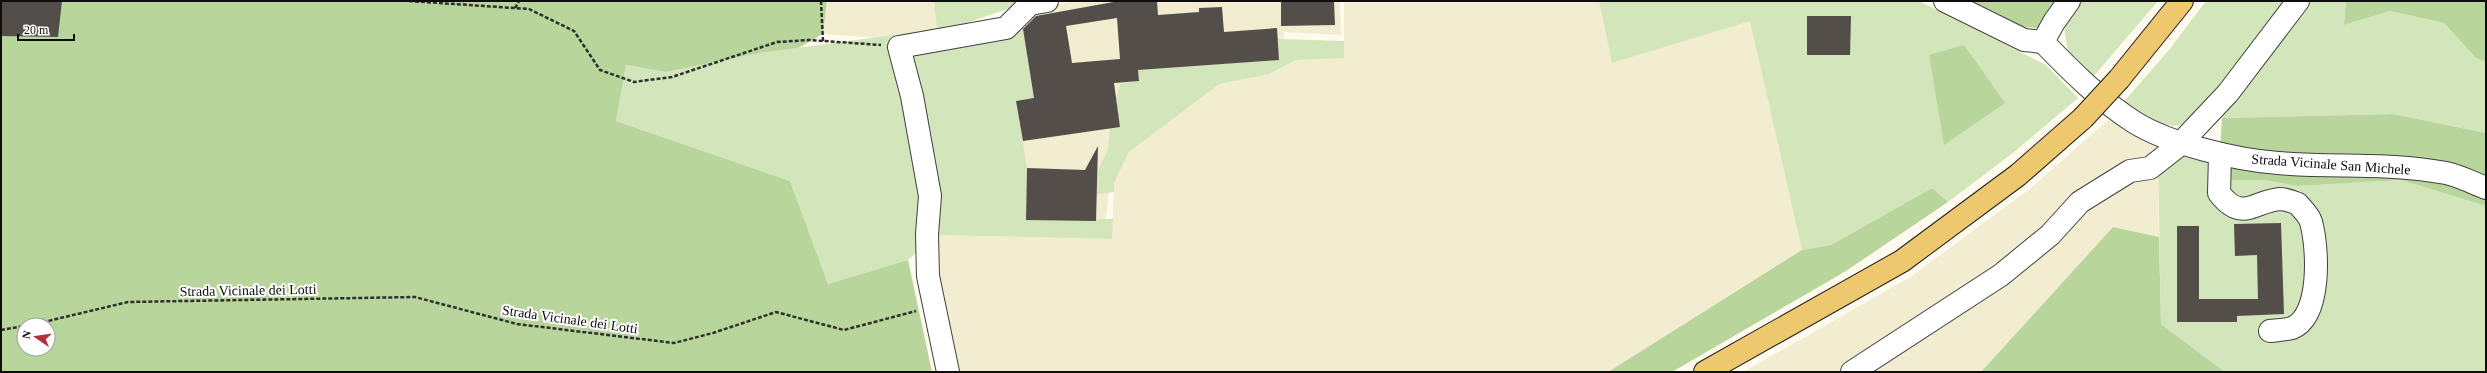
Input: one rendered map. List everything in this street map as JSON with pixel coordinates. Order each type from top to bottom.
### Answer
[{"type":"main road","points":[[1705,372],[1902,261],[2018,174],[2082,118],[2119,79],[2182,1]]},
{"type":"street","points":[[948,372],[928,276],[927,234],[930,196],[912,96],[899,47],[1006,28],[1030,4],[1046,1]]},
{"type":"street","points":[[1945,1],[2024,40],[2043,42],[2054,22],[2069,1]]},
{"type":"street","points":[[1852,372],[2001,275],[2050,235],[2080,202],[2130,171],[2150,168],[2182,142],[2228,93],[2298,1]]},
{"type":"street","name":"Strada Vicinale San Michele","points":[[2043,42],[2072,72],[2134,122],[2182,142],[2220,155],[2278,163],[2385,165],[2448,174],[2486,188]]},
{"type":"street","points":[[2220,155],[2218,193],[2227,204],[2247,210],[2280,199],[2298,204],[2310,219],[2315,240],[2315,292],[2307,314],[2292,328],[2270,331]]},
{"type":"path","points":[[409,1],[529,9],[574,31],[600,70],[634,82],[672,77],[777,42],[823,41],[899,47]]},
{"type":"path","points":[[516,8],[519,1]]},
{"type":"path","points":[[821,1],[823,41]]},
{"type":"path","name":"Strada Vicinale dei Lotti","points":[[56,319],[128,302],[415,296],[517,324],[674,344],[776,312],[844,330],[934,307]]},
{"type":"path","points":[[1,330],[16,327]]},
{"type":"shaded area","points":[[827,1],[934,1],[938,29],[878,38],[823,34]]},
{"type":"shaded area","points":[[1075,1],[1340,1],[1341,35],[1284,32],[1285,62],[1269,74],[1296,60],[1344,58],[1344,1],[1599,1],[1612,63],[1750,20],[1802,250],[1608,372],[958,372],[937,277],[936,235],[1112,239],[1114,183],[1129,152],[1115,141],[1105,227],[939,228],[1007,42],[1032,10]]},
{"type":"shaded area","points":[[2108,120],[2157,144],[2159,237],[2113,227],[1981,372],[1743,372],[1909,278],[2031,188]]},
{"type":"green space","points":[[1,1],[827,1],[823,34],[798,48],[760,53],[666,72],[626,65],[616,121],[790,181],[828,284],[908,260],[932,372],[1,372]]},
{"type":"green space","points":[[934,1],[1031,1],[957,26],[1021,17],[1034,98],[1016,101],[1027,168],[1026,220],[1113,219],[1112,239],[936,235],[908,260],[828,284],[790,181],[616,121],[626,65],[666,72],[760,53],[937,29]]},
{"type":"green space","points":[[1599,1],[1919,1],[2046,65],[2078,98],[2014,152],[1948,202],[1932,188],[1831,245],[1802,250],[1750,21],[1612,63]]},
{"type":"green space","points":[[1959,1],[2057,1],[2038,28],[2019,27]]},
{"type":"green space","points":[[2081,1],[2158,1],[2093,77],[2068,53],[2064,27]]},
{"type":"green space","points":[[2206,1],[2346,1],[2344,25],[2390,11],[2444,23],[2476,58],[2486,62],[2486,133],[2393,114],[2222,118],[2174,126],[2152,122],[2122,104],[2169,50]]},
{"type":"green space","points":[[2346,1],[2486,1],[2486,62],[2476,58],[2444,23],[2390,11],[2344,25]]},
{"type":"green space","points":[[1278,39],[1344,41],[1344,58],[1296,60],[1269,74],[1219,84],[1129,152],[1114,183],[1114,192],[1097,194],[1098,170],[1108,150],[1110,128],[1120,127],[1116,98],[1121,83],[1139,81],[1138,70],[1279,60]]},
{"type":"green space","points":[[1964,45],[2005,103],[1944,145],[1929,55]]},
{"type":"green space","points":[[2393,114],[2486,133],[2486,206],[2401,180],[2297,186],[2264,180],[2224,180],[2219,167],[2222,118]]},
{"type":"green space","points":[[2178,146],[2219,160],[2224,180],[2264,180],[2297,186],[2401,180],[2486,206],[2486,372],[2225,372],[2161,324],[2158,162]]},
{"type":"green space","points":[[1932,188],[1948,202],[1846,271],[1672,372],[1608,372],[1802,250],[1831,245]]},
{"type":"green space","points":[[2113,227],[2159,237],[2161,324],[2225,372],[1981,372]]},
{"type":"building","points":[[1,1],[62,1],[58,37],[1,36]]},
{"type":"building","points":[[1119,1],[1157,1],[1158,15],[1199,12],[1199,8],[1222,7],[1224,32],[1277,28],[1279,60],[1138,70],[1139,81],[1114,83],[1120,127],[1023,141],[1016,101],[1034,98],[1023,29],[1036,16]],"holes":[[[1117,18],[1120,59],[1072,63],[1066,26]]]},
{"type":"building","points":[[1281,1],[1334,1],[1335,25],[1281,26]]},
{"type":"building","points":[[1807,16],[1851,16],[1850,55],[1807,55]]},
{"type":"building","points":[[1098,146],[1096,221],[1026,220],[1027,168],[1085,170]]},
{"type":"building","points":[[2281,223],[2284,314],[2237,316],[2237,322],[2177,322],[2177,226],[2199,226],[2199,299],[2258,299],[2257,255],[2235,256],[2234,224]]}]
